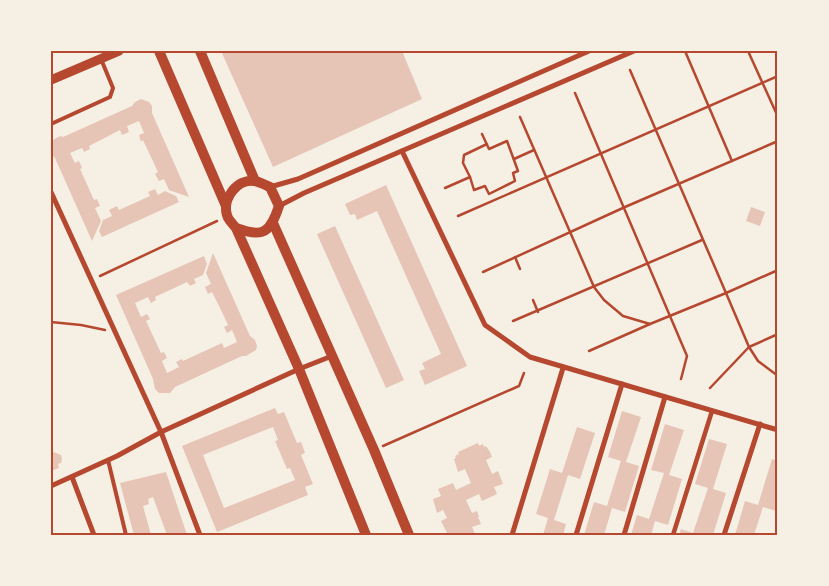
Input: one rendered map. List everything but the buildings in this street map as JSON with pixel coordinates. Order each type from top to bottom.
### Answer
[{"type":"main road","points":[[159,51],[226,206],[227,216],[236,228],[299,369],[366,535]]},
{"type":"main road","points":[[200,51],[256,181]]},
{"type":"main road","points":[[226,206],[232,190],[245,182],[256,181],[270,187],[279,206],[273,223],[264,231],[251,234],[236,228]]},
{"type":"main road","points":[[273,223],[374,450],[409,535]]},
{"type":"street","points":[[51,80],[119,51]]},
{"type":"street","points":[[270,187],[305,176],[589,51]]},
{"type":"street","points":[[279,206],[304,193],[634,51]]},
{"type":"street","points":[[402,151],[485,325],[530,357],[778,430]]},
{"type":"street","points":[[51,192],[161,432],[200,535]]},
{"type":"street","points":[[51,486],[72,478],[161,432],[332,355]]},
{"type":"street","points":[[512,535],[563,368]]},
{"type":"street","points":[[576,535],[622,384]]},
{"type":"street","points":[[624,535],[665,397]]},
{"type":"street","points":[[673,535],[712,411]]},
{"type":"street","points":[[724,535],[760,424]]},
{"type":"street","points":[[72,478],[94,535]]},
{"type":"lane","points":[[51,124],[110,97],[114,88],[101,59]]},
{"type":"lane","points":[[108,460],[126,535]]},
{"type":"path","points":[[685,51],[732,161]]},
{"type":"path","points":[[748,51],[778,117]]},
{"type":"path","points":[[630,70],[749,347],[758,361],[778,376]]},
{"type":"path","points":[[458,216],[778,76]]},
{"type":"path","points":[[575,93],[687,356],[681,379]]},
{"type":"path","points":[[520,117],[594,287],[604,300],[623,316],[650,324]]},
{"type":"path","points":[[482,134],[489,148],[507,141],[518,171],[513,173],[515,181],[489,194]]},
{"type":"path","points":[[483,272],[625,207],[778,142]]},
{"type":"path","points":[[487,144],[464,155],[462,163],[470,177],[474,190],[486,186],[492,201]]},
{"type":"path","points":[[514,159],[534,150]]},
{"type":"path","points":[[445,188],[470,177]]},
{"type":"path","points":[[91,281],[227,216]]},
{"type":"path","points":[[513,321],[538,312],[702,239]]},
{"type":"path","points":[[515,257],[520,269]]},
{"type":"path","points":[[589,351],[778,270]]},
{"type":"path","points":[[533,300],[538,312]]},
{"type":"path","points":[[51,322],[81,325],[114,332]]},
{"type":"path","points":[[710,388],[749,347],[778,334]]},
{"type":"path","points":[[374,450],[519,386],[524,373]]}]
